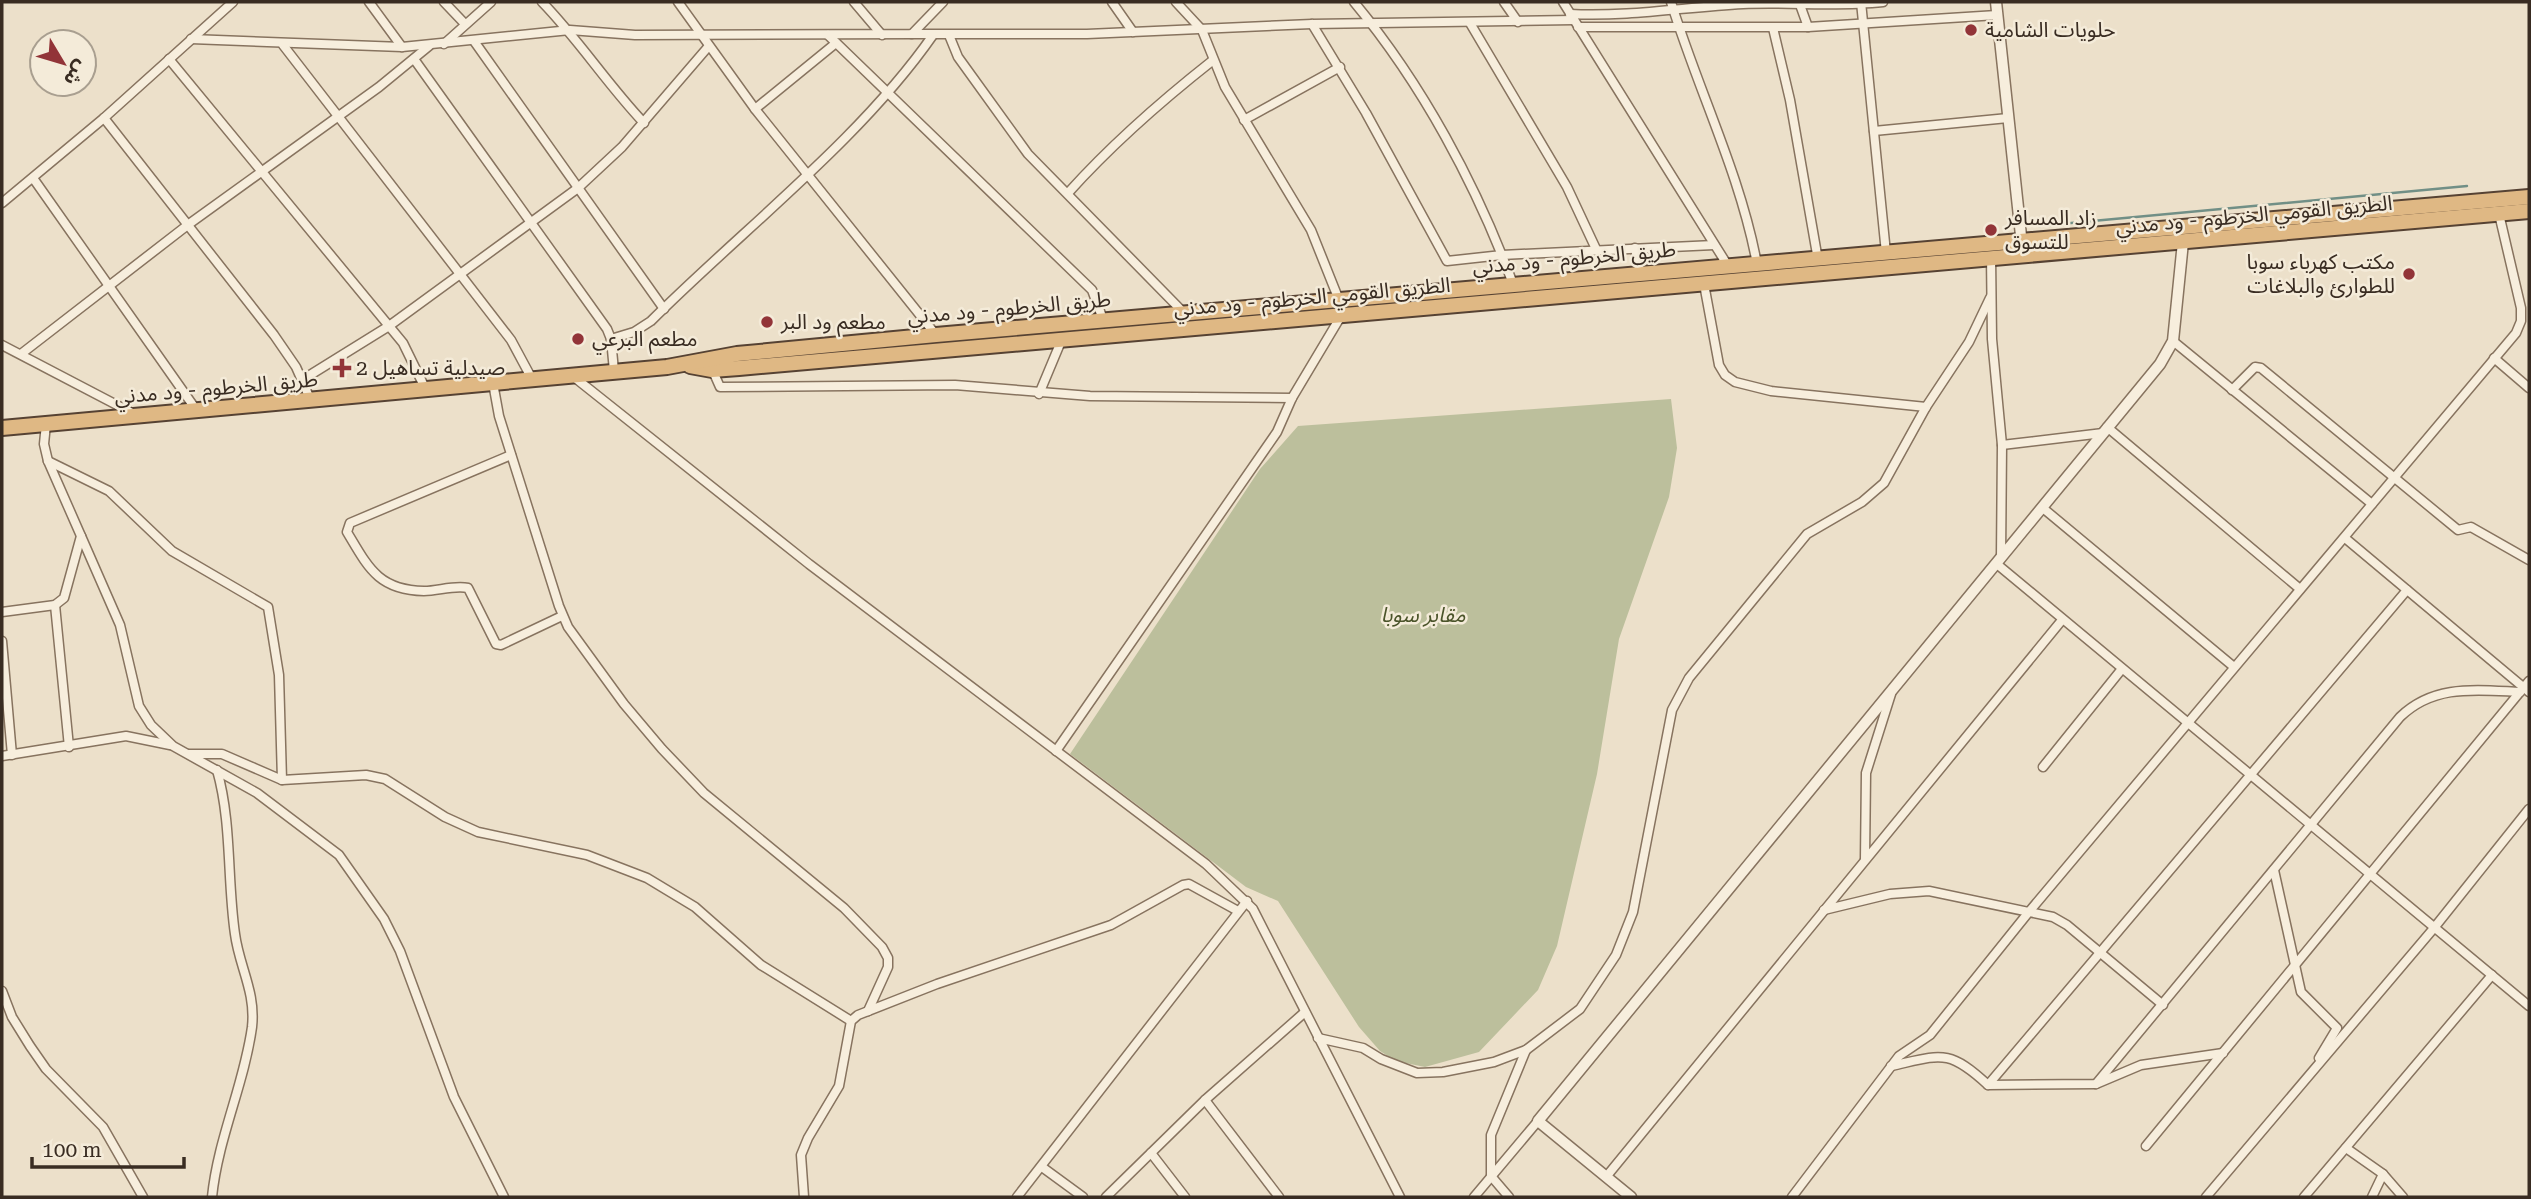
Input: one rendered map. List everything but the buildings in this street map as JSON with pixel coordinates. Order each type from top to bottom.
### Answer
[{"type":"highway","name":"الطريق القومي الخرطوم - ود مدني","points":[[2022,250],[2529,197]]},
{"type":"highway","name":"الطريق القومي الخرطوم - ود مدني","points":[[685,365],[1062,339],[1341,316],[1704,284],[1991,252],[2183,242],[2529,211]]},
{"type":"highway","name":"طريق الخرطوم - ود مدني","points":[[712,363],[936,335],[1104,323],[1184,313],[1513,284],[1886,253],[1991,252]]},
{"type":"highway","name":"طريق الخرطوم - ود مدني","points":[[2,428],[685,365]]},
{"type":"street","points":[[2,203],[104,118],[233,2]]},
{"type":"street","points":[[369,2],[402,47]]},
{"type":"street","points":[[444,2],[465,24]]},
{"type":"street","points":[[444,44],[491,2]]},
{"type":"street","points":[[542,2],[570,30],[620,97],[644,123]]},
{"type":"street","points":[[678,2],[755,109],[936,335]]},
{"type":"street","points":[[854,2],[882,35]]},
{"type":"street","points":[[912,34],[943,2]]},
{"type":"street","points":[[1112,2],[1133,32]]},
{"type":"street","points":[[1176,2],[1202,30],[1212,61],[1244,120],[1311,230],[1339,300]]},
{"type":"street","points":[[1354,2],[1371,23],[1435,120],[1502,255],[1513,284]]},
{"type":"street","points":[[1504,2],[1518,22]]},
{"type":"street","points":[[1563,2],[1668,165],[1728,266]]},
{"type":"street","points":[[1574,21],[1671,5],[1883,2]]},
{"type":"street","points":[[1993,2],[1997,15],[2022,250]]},
{"type":"street","points":[[1861,3],[1886,253]]},
{"type":"street","points":[[1800,4],[1808,27]]},
{"type":"street","points":[[1671,5],[1677,27],[1735,175],[1748,216],[1757,264]]},
{"type":"street","points":[[191,39],[283,45],[402,47],[570,30],[700,35],[949,35],[1202,30],[1312,24],[1574,21],[1677,27],[1773,28],[1997,15]]},
{"type":"street","points":[[1469,23],[1567,187],[1596,249]]},
{"type":"street","points":[[1312,24],[1340,67],[1447,261],[1596,249],[1714,245]]},
{"type":"street","points":[[1773,28],[1790,100],[1818,260]]},
{"type":"street","points":[[828,35],[1092,290],[1104,323]]},
{"type":"street","points":[[611,339],[642,328],[664,309],[888,92],[933,35]]},
{"type":"street","points":[[949,35],[958,57],[1028,154],[1184,313]]},
{"type":"street","points":[[474,41],[664,309]]},
{"type":"street","points":[[755,109],[835,43]]},
{"type":"street","points":[[283,45],[511,340],[532,379]]},
{"type":"street","points":[[21,354],[189,224],[338,118],[429,45]]},
{"type":"street","points":[[302,380],[389,326],[578,188],[644,123],[708,47]]},
{"type":"street","points":[[169,59],[403,343],[426,390]]},
{"type":"street","points":[[414,59],[530,224],[565,269],[611,339],[614,372]]},
{"type":"street","points":[[1068,193],[1150,109],[1212,61]]},
{"type":"street","points":[[1244,120],[1340,67]]},
{"type":"street","points":[[104,118],[274,335],[302,380],[311,401]]},
{"type":"street","points":[[1874,131],[2008,118]]},
{"type":"street","points":[[33,178],[197,412]]},
{"type":"street","points":[[1792,1197],[1891,1066],[1908,1047],[1930,1035],[2028,913],[2516,332],[2521,321],[2521,308],[2499,214]]},
{"type":"street","points":[[1474,1197],[1999,563],[2160,364],[2173,341],[2180,295],[2183,242]]},
{"type":"street","points":[[1634,248],[1640,273]]},
{"type":"street","points":[[1991,252],[1990,298],[2002,445],[1999,563],[2062,621],[2529,1006]]},
{"type":"street","points":[[1704,284],[1719,365],[1725,376],[1735,382],[1794,395],[1926,407]]},
{"type":"street","points":[[1318,1038],[1363,1048],[1381,1059],[1417,1073],[1443,1072],[1494,1062],[1526,1050],[1580,1009],[1616,955],[1633,912],[1672,710],[1689,678],[1807,534],[1875,493],[1890,473],[1926,407],[1969,342],[1990,298]]},
{"type":"street","points":[[1056,751],[1276,432],[1292,398],[1341,316]]},
{"type":"street","points":[[1039,394],[1062,339]]},
{"type":"street","points":[[2173,341],[2372,504]]},
{"type":"street","points":[[2,345],[141,417]]},
{"type":"street","points":[[2494,358],[2529,388]]},
{"type":"street","points":[[712,363],[720,387],[956,385],[1039,394],[1292,398]]},
{"type":"street","points":[[2232,390],[2255,367],[2261,368],[2458,530],[2471,527],[2529,560]]},
{"type":"street","points":[[573,376],[809,564],[1206,864],[1247,901],[1400,1197]]},
{"type":"street","points":[[494,383],[499,416],[562,616],[624,704],[704,793],[844,908],[882,947],[888,958],[888,967],[868,1010]]},
{"type":"street","points":[[46,424],[44,444],[48,461],[120,625],[139,706],[151,725],[173,746],[217,770],[290,817],[339,855],[350,867],[400,951],[454,1097],[504,1197]]},
{"type":"street","points":[[2002,445],[2105,430],[2300,589]]},
{"type":"street","points":[[511,455],[373,511],[350,523],[347,532],[372,574],[386,584],[423,591],[468,588],[496,644],[501,645],[562,616]]},
{"type":"street","points":[[48,461],[110,491],[172,551],[268,607],[279,675],[282,780]]},
{"type":"street","points":[[2043,509],[2234,667]]},
{"type":"street","points":[[2,612],[55,605],[67,592],[81,536]]},
{"type":"street","points":[[2345,538],[2526,688]]},
{"type":"street","points":[[1988,1084],[2407,590]]},
{"type":"street","points":[[55,605],[69,747]]},
{"type":"street","points":[[1606,1177],[2062,621]]},
{"type":"street","points":[[2,641],[12,755]]},
{"type":"street","points":[[2043,767],[2121,670]]},
{"type":"street","points":[[2096,1084],[2415,702],[2430,695],[2464,689],[2526,688]]},
{"type":"street","points":[[2146,1146],[2526,688]]},
{"type":"street","points":[[1865,859],[1866,773],[1891,694]]},
{"type":"street","points":[[2,756],[126,736],[173,746]]},
{"type":"street","points":[[188,754],[222,754],[282,780],[366,775],[385,779],[445,817],[468,828],[498,837],[587,855],[647,878],[695,907],[761,965],[851,1021]]},
{"type":"street","points":[[212,1197],[216,1165],[249,1044],[253,1015],[250,981],[235,933],[226,813],[217,770]]},
{"type":"street","points":[[2206,1197],[2434,928],[2529,809]]},
{"type":"street","points":[[2274,870],[2301,992],[2337,1028],[2307,1077]]},
{"type":"street","points":[[804,1197],[801,1155],[839,1086],[851,1021],[868,1010],[937,984],[1111,925],[1183,884],[1238,911]]},
{"type":"street","points":[[1824,910],[1890,894],[1929,891],[2053,917],[2067,925],[2163,1005]]},
{"type":"street","points":[[1017,1197],[1247,901]]},
{"type":"street","points":[[2304,1197],[2492,975]]},
{"type":"street","points":[[2,992],[12,1017],[30,1046],[46,1069],[103,1128],[143,1197]]},
{"type":"street","points":[[1106,1197],[1205,1100],[1305,1012]]},
{"type":"street","points":[[1509,1197],[1491,1176],[1491,1135],[1526,1050]]},
{"type":"street","points":[[1891,1066],[1941,1055],[1965,1064],[1988,1084],[2096,1084],[2141,1066],[2223,1053]]},
{"type":"street","points":[[1205,1100],[1279,1197]]},
{"type":"street","points":[[1538,1121],[1630,1197]]},
{"type":"street","points":[[2346,1148],[2383,1174],[2403,1197]]},
{"type":"street","points":[[1151,1153],[1185,1197]]},
{"type":"street","points":[[1042,1167],[1083,1197]]},
{"type":"street","points":[[2372,1197],[2383,1174]]},
{"type":"street","points":[[1026,1185],[1032,1197]]},
{"type":"green space","name":"مقابر سوبا","points":[[1671,399],[1677,448],[1669,497],[1619,639],[1597,774],[1557,946],[1538,990],[1479,1052],[1425,1067],[1396,1061],[1380,1051],[1359,1027],[1278,901],[1246,887],[1070,754],[1260,469],[1298,426]]},
{"type":"waterway","points":[[2039,226],[2467,186]]},
{"type":"place","name":"حلويات الشامية","points":[[1971,30]]},
{"type":"place","name":"زاد المسافر للتسوق","points":[[1991,230]]},
{"type":"place","name":"مكتب كهرباء سوبا للطوارئ والبلاغات","points":[[2409,274]]},
{"type":"place","name":"مطعم ود البر","points":[[767,322]]},
{"type":"place","name":"مطعم البرعي","points":[[578,339]]},
{"type":"place","name":"صيدلية تساهيل 2","points":[[342,368]]}]
